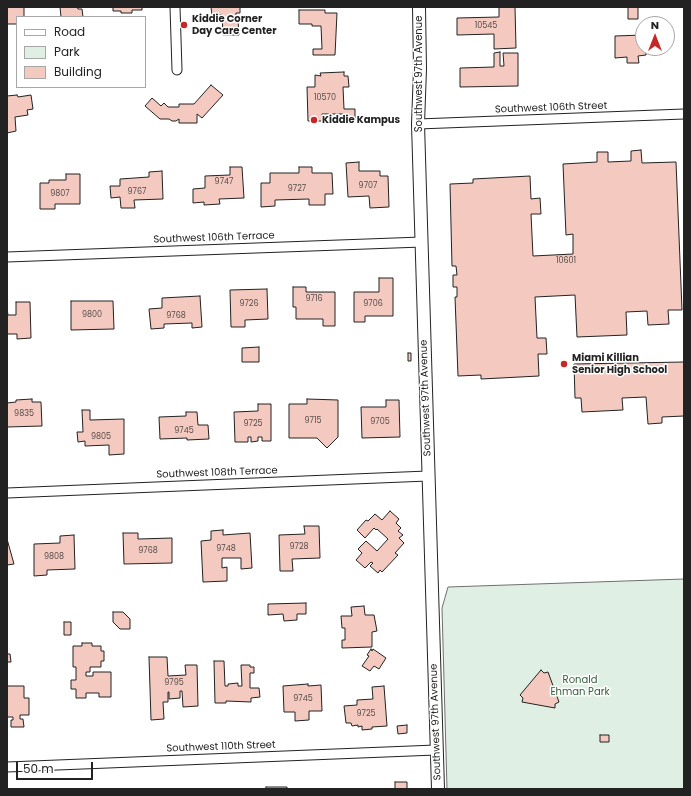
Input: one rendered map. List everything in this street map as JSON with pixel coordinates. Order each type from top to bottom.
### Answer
[{"type":"street","points":[[175,7],[177,70]]},
{"type":"street","name":"Southwest 97th Avenue","points":[[419,7],[420,69],[418,124],[438,789]]},
{"type":"street","name":"Southwest 106th Street","points":[[418,124],[684,114]]},
{"type":"street","name":"Southwest 106th Terrace","points":[[7,257],[422,242]]},
{"type":"street","name":"Southwest 108th Terrace","points":[[7,493],[428,476]]},
{"type":"street","name":"Southwest 110th Street","points":[[7,767],[436,750]]},
{"type":"green space","name":"Ronald Ehman Park","points":[[684,579],[684,789],[447,789],[442,608],[448,587]]},
{"type":"building","points":[[7,7],[24,7],[24,16],[16,16],[16,24],[7,24]]},
{"type":"building","points":[[60,7],[77,7],[78,9],[82,9],[83,16],[61,16]]},
{"type":"building","points":[[113,7],[142,7],[142,10],[132,10],[132,13],[121,13],[121,11],[113,11]]},
{"type":"building","points":[[211,7],[240,7],[240,13],[236,13],[239,35],[223,35],[222,15],[212,15]]},
{"type":"building","points":[[499,7],[515,7],[516,48],[494,49],[494,34],[457,35],[457,18],[499,17]]},
{"type":"building","points":[[628,7],[638,7],[638,16],[635,16],[635,19],[628,19]]},
{"type":"building","points":[[299,10],[325,10],[325,13],[337,13],[335,55],[313,55],[313,49],[322,49],[321,26],[299,24]]},
{"type":"building","points":[[635,35],[635,56],[638,56],[639,63],[627,63],[627,57],[615,58],[615,36]]},
{"type":"building","points":[[500,52],[500,66],[504,66],[503,53],[518,53],[518,86],[460,87],[460,68],[494,67],[494,53]]},
{"type":"building","points":[[344,72],[344,76],[348,76],[349,87],[343,87],[344,109],[355,109],[355,120],[343,121],[343,114],[322,114],[322,121],[308,121],[307,87],[315,87],[315,75],[321,76],[320,73]]},
{"type":"building","points":[[211,85],[223,95],[202,118],[197,114],[197,123],[179,123],[179,119],[172,121],[169,119],[160,119],[145,106],[152,98],[161,106],[164,103],[168,107],[179,107],[179,104],[194,104]]},
{"type":"building","points":[[17,95],[18,97],[31,95],[33,109],[27,110],[28,115],[15,117],[16,131],[7,133],[7,96]]},
{"type":"building","points":[[641,150],[642,163],[676,162],[682,310],[668,310],[669,324],[648,325],[647,311],[626,312],[627,335],[577,337],[575,295],[535,297],[537,338],[546,338],[547,354],[538,354],[539,376],[481,379],[481,375],[458,376],[455,297],[457,297],[457,287],[453,287],[453,275],[457,275],[456,266],[452,266],[450,184],[473,183],[473,179],[530,176],[531,199],[540,198],[541,214],[531,214],[533,256],[573,254],[573,234],[566,235],[563,164],[597,162],[597,152],[608,152],[608,162],[631,161],[631,151]]},
{"type":"building","points":[[359,162],[359,171],[380,171],[380,176],[388,176],[389,207],[370,208],[369,196],[348,197],[346,163]]},
{"type":"building","points":[[230,167],[242,167],[244,198],[219,199],[220,204],[204,205],[204,202],[193,203],[193,189],[205,188],[205,176],[230,175]]},
{"type":"building","points":[[299,167],[312,167],[312,173],[332,173],[333,194],[325,194],[325,205],[309,205],[309,199],[275,200],[275,206],[261,207],[261,183],[270,183],[270,173],[299,173]]},
{"type":"building","points":[[162,171],[163,199],[134,200],[135,208],[121,208],[120,197],[111,198],[110,186],[120,186],[120,179],[149,177],[149,172]]},
{"type":"building","points":[[66,174],[80,174],[80,204],[55,204],[55,209],[40,209],[40,183],[49,183],[49,180],[66,180]]},
{"type":"building","points":[[379,278],[393,278],[393,316],[365,316],[365,322],[354,322],[354,292],[379,292]]},
{"type":"building","points":[[293,287],[306,287],[306,292],[335,292],[335,326],[323,326],[323,319],[296,319],[296,307],[293,307]]},
{"type":"building","points":[[267,289],[268,319],[245,320],[245,327],[231,327],[230,290]]},
{"type":"building","points":[[200,296],[202,327],[192,328],[192,323],[164,324],[164,328],[151,329],[149,309],[162,308],[162,298]]},
{"type":"building","points":[[71,301],[113,301],[114,329],[71,330]]},
{"type":"building","points":[[16,302],[30,302],[31,338],[17,339],[17,334],[7,334],[7,309],[8,315],[16,315]]},
{"type":"building","points":[[259,347],[259,362],[242,362],[242,348]]},
{"type":"building","points":[[408,353],[411,353],[411,361],[408,361]]},
{"type":"building","points":[[684,362],[684,416],[662,417],[662,423],[648,424],[646,397],[622,398],[623,410],[582,412],[581,398],[575,398],[574,364]]},
{"type":"building","points":[[32,399],[32,402],[41,402],[42,426],[7,427],[7,403],[16,402],[16,400]]},
{"type":"building","points":[[307,399],[338,400],[338,437],[327,448],[317,438],[289,438],[289,404],[307,404]]},
{"type":"building","points":[[386,400],[399,400],[400,437],[362,438],[361,407],[386,407]]},
{"type":"building","points":[[258,404],[271,404],[271,441],[262,441],[262,437],[258,437],[258,441],[251,442],[251,437],[248,437],[248,442],[235,442],[234,412],[258,411]]},
{"type":"building","points":[[82,410],[90,410],[90,420],[124,419],[124,454],[109,455],[109,445],[85,446],[85,441],[78,442],[77,432],[83,432]]},
{"type":"building","points":[[186,412],[197,412],[198,425],[208,425],[209,439],[160,439],[159,417],[186,416]]},
{"type":"building","points":[[390,511],[399,519],[396,523],[401,528],[398,531],[403,535],[399,538],[404,543],[395,553],[398,555],[382,572],[380,570],[378,573],[370,566],[373,563],[371,562],[365,568],[356,560],[362,553],[358,549],[366,541],[377,551],[388,539],[374,528],[365,538],[357,530],[366,520],[368,521],[375,514],[382,520]]},
{"type":"building","points":[[304,526],[319,526],[320,558],[292,559],[293,571],[280,571],[279,535],[305,534]]},
{"type":"building","points":[[223,530],[223,535],[250,533],[252,568],[241,569],[241,558],[222,558],[222,568],[227,567],[227,581],[203,582],[201,541],[211,540],[211,531]]},
{"type":"building","points":[[123,533],[138,533],[138,539],[172,538],[172,563],[124,564]]},
{"type":"building","points":[[74,535],[75,569],[47,570],[47,575],[34,576],[34,544],[60,543],[60,536]]},
{"type":"building","points":[[7,539],[14,564],[7,565]]},
{"type":"building","points":[[306,603],[306,614],[297,614],[297,620],[284,621],[283,614],[268,615],[268,604]]},
{"type":"building","points":[[364,606],[365,615],[374,615],[377,631],[372,632],[372,647],[342,648],[342,640],[345,640],[345,628],[342,628],[341,616],[352,616],[351,607]]},
{"type":"building","points":[[113,612],[123,612],[130,619],[130,629],[120,629],[113,622]]},
{"type":"building","points":[[64,622],[71,622],[71,635],[64,635]]},
{"type":"building","points":[[82,643],[92,643],[92,646],[101,646],[101,651],[104,651],[104,661],[101,661],[101,667],[90,667],[90,672],[86,672],[86,676],[93,676],[93,672],[111,672],[111,697],[99,697],[99,693],[86,693],[86,698],[76,698],[76,689],[71,689],[71,680],[76,680],[76,667],[73,667],[73,646],[82,646]]},
{"type":"building","points":[[371,649],[372,651],[373,649],[386,658],[379,669],[374,666],[370,671],[362,666],[369,656],[367,655]]},
{"type":"building","points":[[7,654],[10,654],[11,662],[7,662]]},
{"type":"building","points":[[149,657],[167,657],[168,676],[186,675],[185,665],[197,665],[198,706],[183,707],[182,691],[180,691],[180,698],[169,699],[168,692],[168,702],[163,702],[164,719],[151,720]]},
{"type":"building","points":[[214,661],[224,661],[225,686],[228,686],[228,684],[238,683],[238,686],[242,686],[241,665],[250,665],[250,667],[254,667],[254,673],[250,673],[250,688],[259,688],[260,697],[251,698],[251,702],[226,701],[226,703],[215,703]]},
{"type":"building","points":[[541,670],[544,673],[548,672],[559,702],[555,704],[555,708],[522,702],[523,698],[520,695]]},
{"type":"building","points":[[308,684],[308,686],[321,685],[322,711],[309,711],[309,720],[295,721],[295,712],[284,712],[283,686]]},
{"type":"building","points":[[7,686],[24,686],[24,698],[29,698],[29,715],[20,715],[20,719],[23,719],[24,727],[11,727],[11,720],[13,720],[13,717],[7,717]]},
{"type":"building","points":[[384,686],[387,726],[372,727],[372,729],[362,730],[362,726],[352,726],[351,723],[346,723],[344,706],[357,705],[357,700],[373,699],[372,687]]},
{"type":"building","points":[[407,725],[407,733],[398,734],[397,726]]},
{"type":"building","points":[[600,735],[609,735],[609,742],[600,742]]},
{"type":"building","points":[[395,782],[407,782],[407,789],[395,789]]},
{"type":"building","points":[[266,787],[287,787],[287,789],[266,789]]},
{"type":"place","name":"Kiddie Corner Day Care Center","points":[[184,25]]},
{"type":"place","name":"Kiddie Kampus","points":[[314,120]]},
{"type":"place","name":"Miami Killian Senior High School","points":[[564,364]]}]
